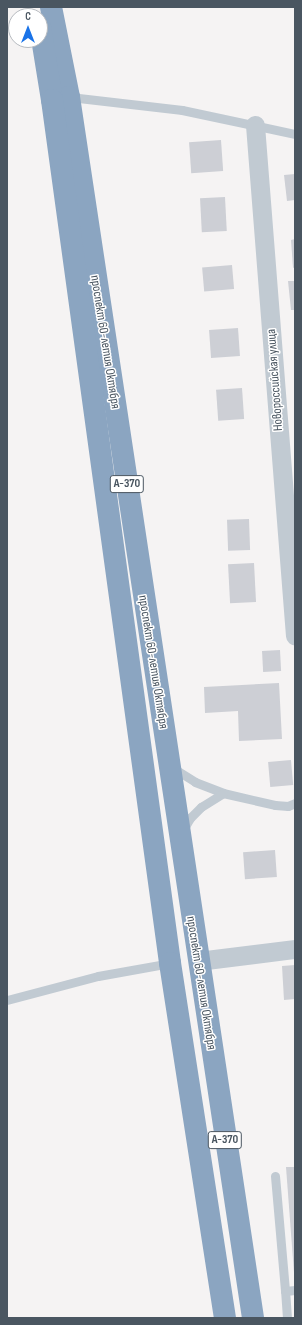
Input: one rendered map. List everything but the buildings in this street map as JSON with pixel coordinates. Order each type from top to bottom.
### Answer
[{"type":"highway","name":"проспект 60-летия Октября","points":[[51,7],[69,97],[179,836],[253,1318]]},
{"type":"highway","name":"проспект 60-летия Октября","points":[[43,48],[170,963],[225,1318]]},
{"type":"street","name":"Новороссийская улица","points":[[255,125],[295,635]]},
{"type":"street","points":[[198,961],[295,949]]},
{"type":"lane","points":[[69,97],[182,110],[295,134]]},
{"type":"lane","points":[[169,765],[195,782],[222,793],[275,805],[288,806],[295,804]]},
{"type":"lane","points":[[179,836],[190,818],[201,807],[222,793]]},
{"type":"lane","points":[[7,1000],[98,976],[170,963]]},
{"type":"lane","points":[[275,1176],[287,1318]]},
{"type":"lane","points":[[285,1291],[295,1290]]}]
